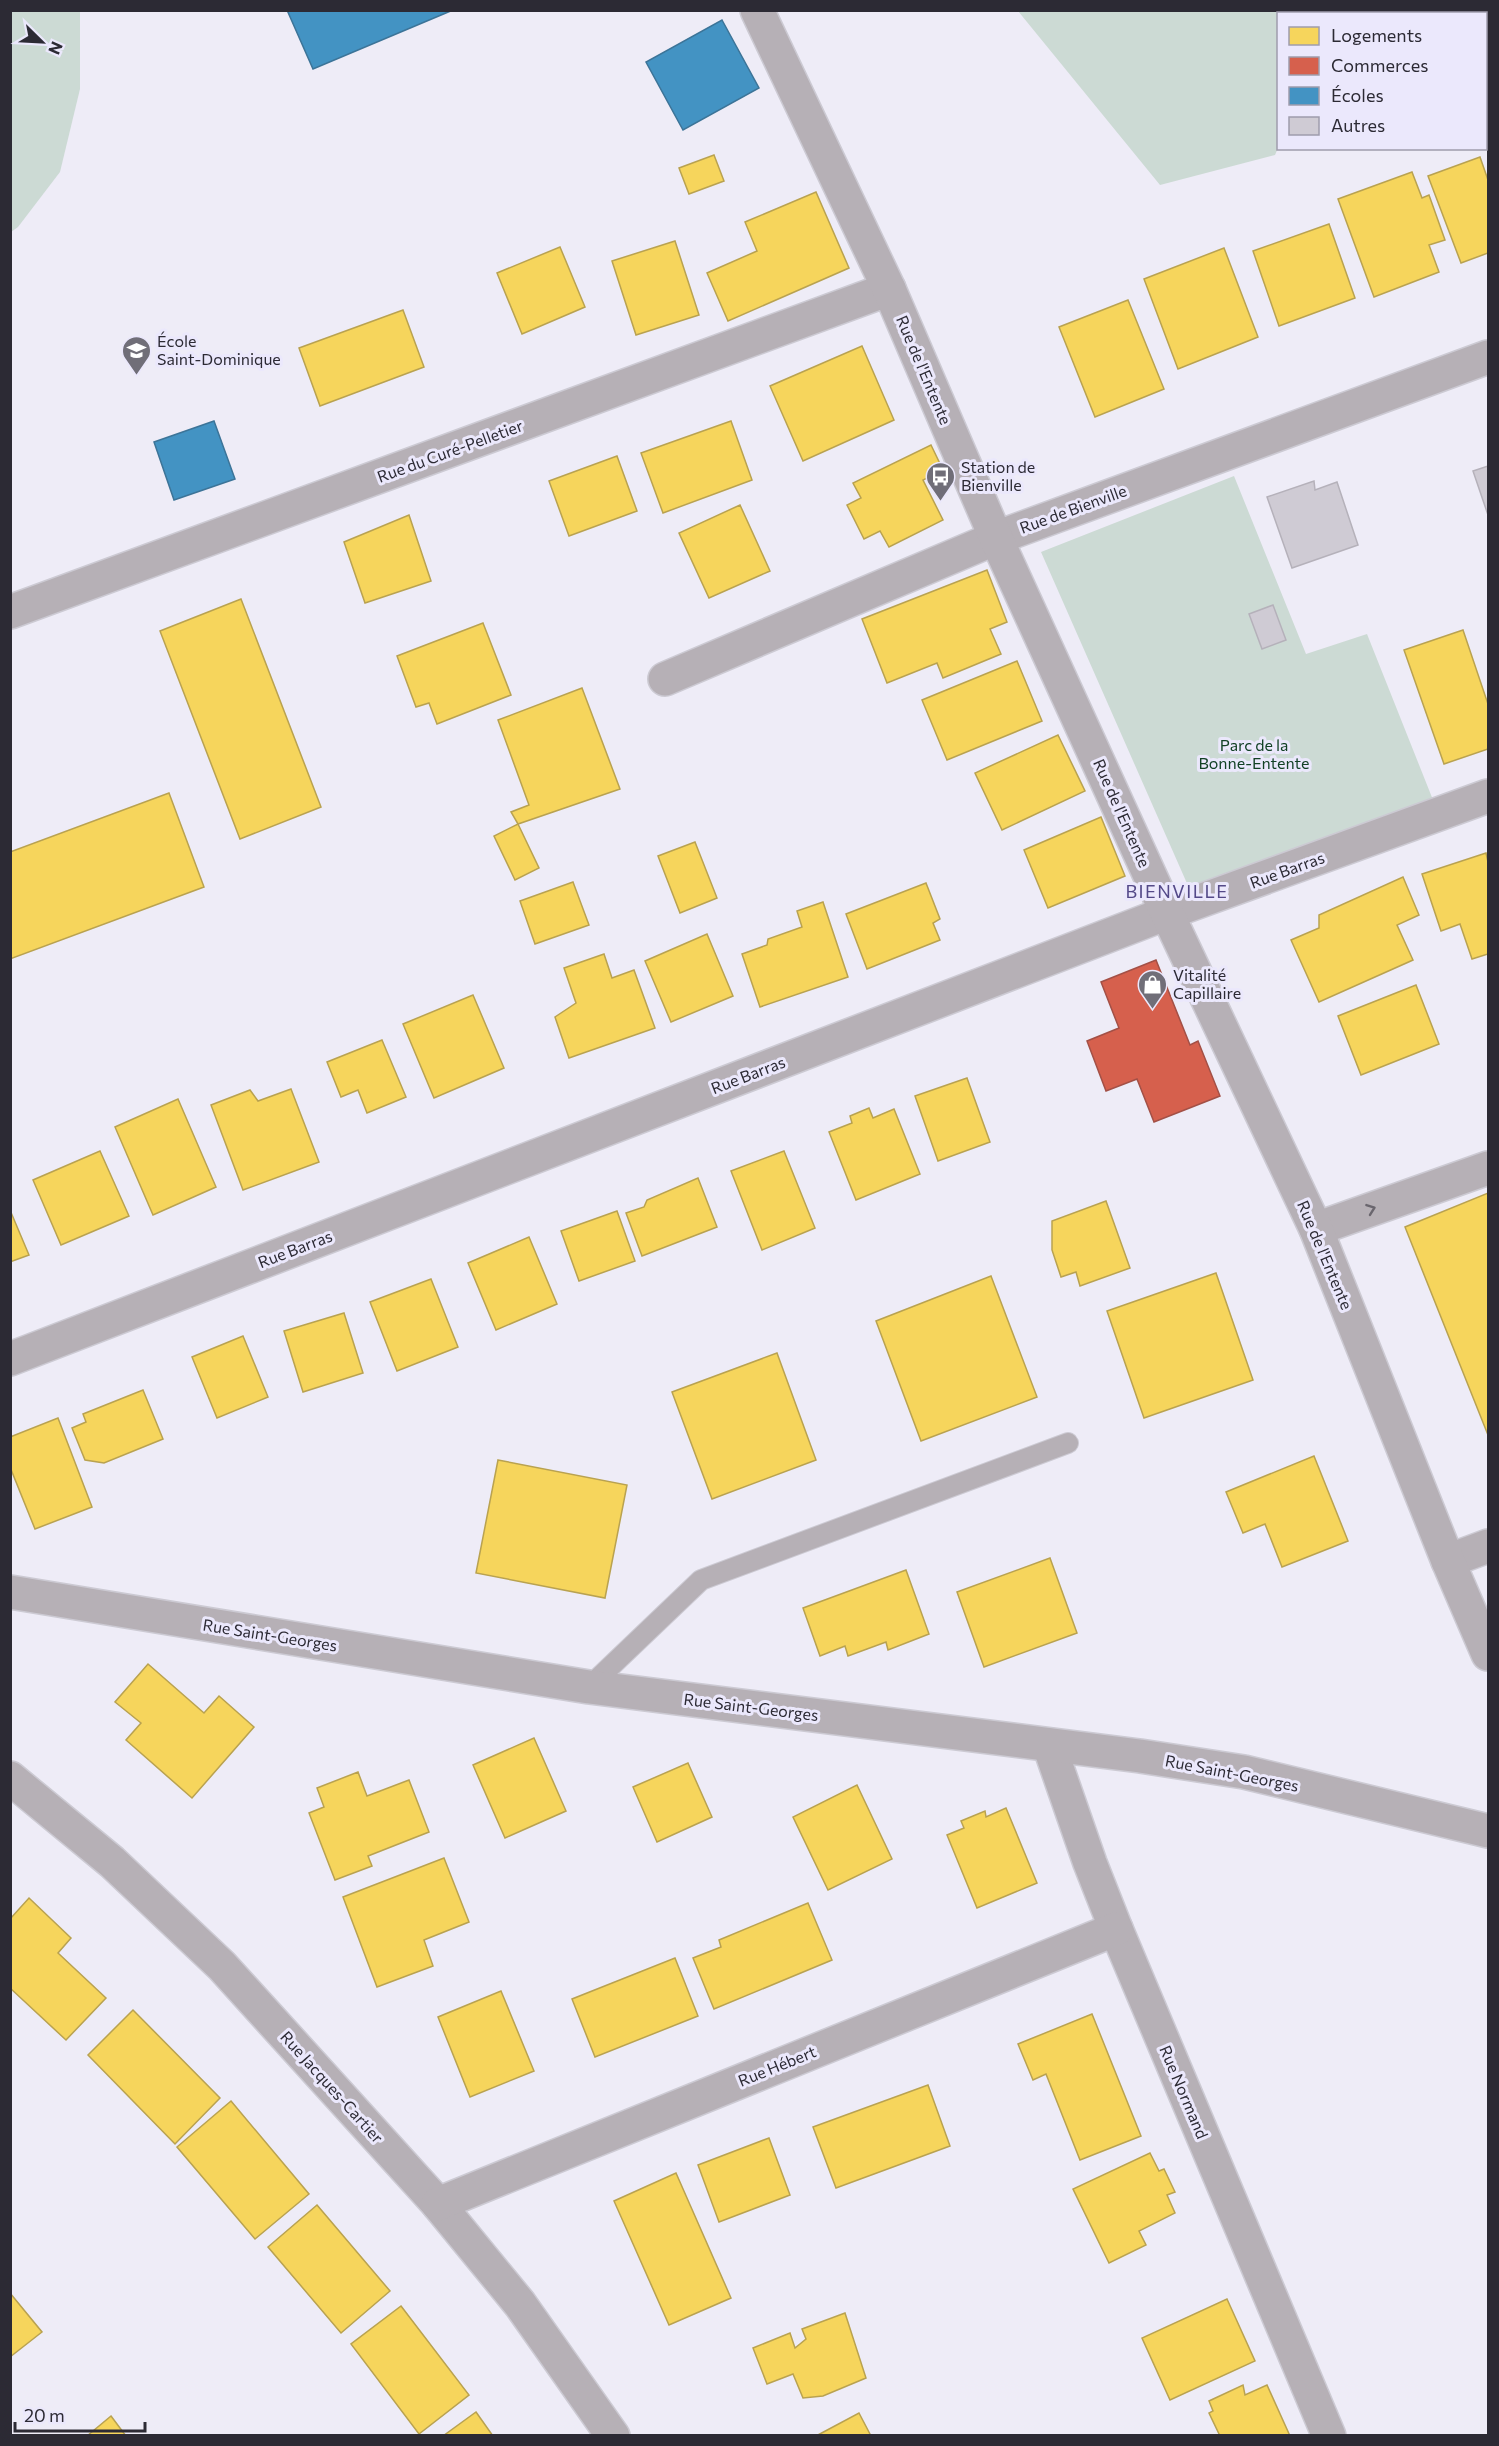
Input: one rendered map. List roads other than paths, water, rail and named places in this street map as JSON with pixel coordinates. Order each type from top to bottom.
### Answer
[{"type":"street","name":"Rue de l'Entente","points":[[757,10],[889,290],[996,537],[1167,913],[1316,1229],[1448,1561],[1488,1654]]},
{"type":"street","name":"Rue du Curé-Pelletier","points":[[10,612],[889,290]]},
{"type":"street","name":"Rue de Bienville","points":[[665,679],[996,537],[1488,357]]},
{"type":"street","name":"Rue Barras","points":[[10,1359],[1167,913],[1488,796]]},
{"type":"street","points":[[1316,1229],[1488,1168]]},
{"type":"street","points":[[1448,1561],[1488,1546]]},
{"type":"street","name":"Rue Saint-Georges","points":[[10,1592],[589,1687],[1244,1772],[1488,1831]]},
{"type":"street","name":"Rue Normand","points":[[1049,1745],[1090,1863],[1116,1929],[1329,2436]]},
{"type":"street","name":"Rue Jacques-Cartier","points":[[10,1778],[112,1862],[222,1966],[438,2204],[519,2304],[613,2436]]},
{"type":"street","name":"Rue Hébert","points":[[438,2204],[1116,1929]]},
{"type":"lane","points":[[589,1687],[701,1580],[1068,1443]]},
{"type":"place","name":"École Saint-Dominique","points":[[136,376]]},
{"type":"place","name":"Station de Bienville","points":[[940,502]]},
{"type":"place","name":"Vitalité Capillaire","points":[[1152,1010]]},
{"type":"district","name":"BIENVILLE","points":[[1177,892]]},
{"type":"park label","name":"Parc de la Bonne-Entente","points":[[1254,754]]}]
